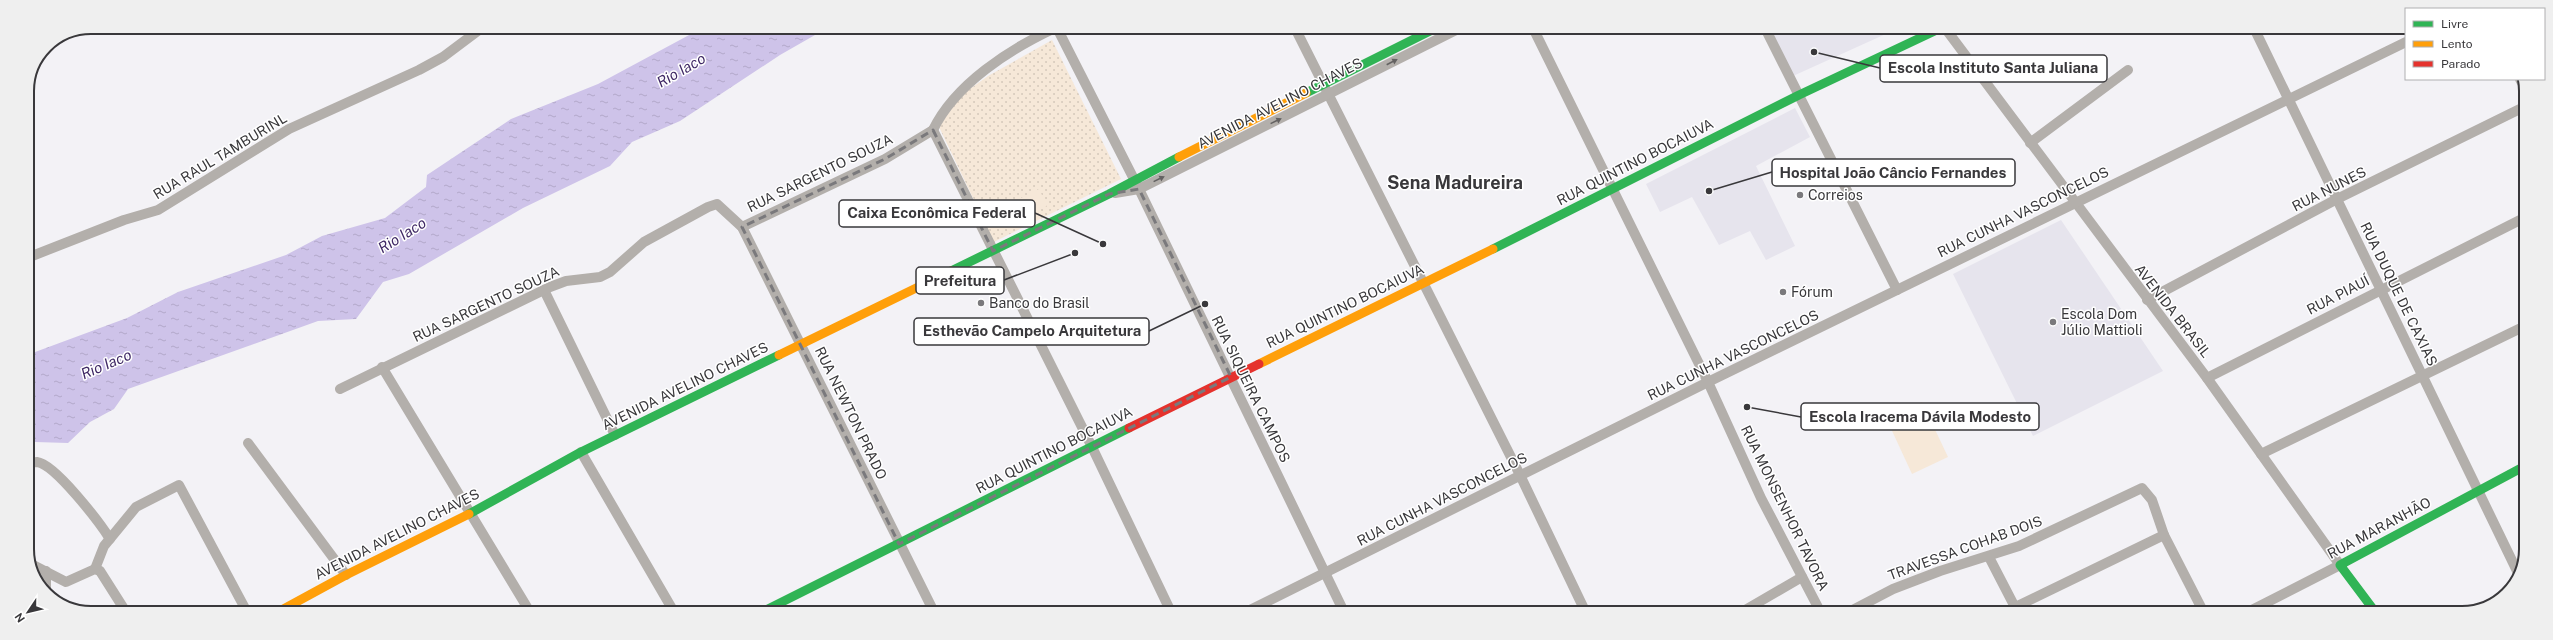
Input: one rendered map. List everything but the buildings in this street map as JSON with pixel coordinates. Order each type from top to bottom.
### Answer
[{"type":"street","name":"RUA RAUL TAMBURINL","points":[[34,255],[124,220],[158,210],[289,129],[419,70],[443,57],[474,34]]},
{"type":"street","points":[[1045,34],[1012,52],[966,87],[951,102],[933,130],[1092,447],[1168,606]]},
{"type":"street","name":"RUA SIQUEIRA CAMPOS","points":[[1059,34],[1139,189],[1341,606]]},
{"type":"street","points":[[1298,34],[1325,84],[1425,284],[1583,606]]},
{"type":"street","name":"AVENIDA AVELINO CHAVES","points":[[289,606],[346,575],[471,513],[581,452],[1109,194],[1134,179],[1424,34]]},
{"type":"street","name":"AVENIDA AVELINO CHAVES","points":[[1109,194],[1139,189],[1448,34]]},
{"type":"street","name":"RUA MONSENHOR TAVORA","points":[[1536,34],[1614,189],[1708,382],[1761,498],[1817,606]]},
{"type":"street","points":[[1768,34],[1897,290]]},
{"type":"street","name":"RUA QUINTINO BOCAIUVA","points":[[774,606],[1230,377],[1425,284],[1800,95],[1928,34]]},
{"type":"street","name":"AVENIDA BRASIL","points":[[1949,34],[2147,300],[2207,378],[2371,606]]},
{"type":"street","name":"RUA DUQUE DE CAXIAS","points":[[2257,34],[2338,199],[2477,492],[2515,568]]},
{"type":"street","name":"RUA CUNHA VASCONCELOS","points":[[1258,606],[1520,475],[2074,202],[2405,42]]},
{"type":"street","points":[[2030,143],[2128,70]]},
{"type":"street","name":"RUA NUNES","points":[[2147,300],[2338,199],[2519,109]]},
{"type":"street","name":"RUA SARGENTO SOUZA","points":[[340,389],[382,367],[544,290],[566,281],[600,277],[610,272],[644,242],[714,204],[722,207],[742,227],[885,160],[933,130]]},
{"type":"street","name":"RUA PIAUÍ","points":[[2207,378],[2519,220]]},
{"type":"street","name":"RUA NEWTON PRADO","points":[[742,227],[931,606]]},
{"type":"street","points":[[544,290],[615,435]]},
{"type":"street","points":[[2261,454],[2423,377],[2519,329]]},
{"type":"street","points":[[382,367],[526,606]]},
{"type":"street","points":[[248,443],[346,575]]},
{"type":"street","points":[[581,452],[671,606]]},
{"type":"street","points":[[34,463],[37,462],[48,467],[99,521],[110,539]]},
{"type":"street","name":"RUA MARANHÃO","points":[[2260,606],[2519,469]]},
{"type":"street","points":[[37,567],[66,582],[95,569],[104,546],[136,507],[179,485],[244,606]]},
{"type":"street","name":"TRAVESSA COHAB DOIS","points":[[1860,606],[1893,589],[1940,571],[2019,546],[2137,489],[2142,488],[2149,494],[2164,535]]},
{"type":"street","points":[[2024,606],[2164,535],[2200,606]]},
{"type":"street","points":[[1989,556],[2014,606]]},
{"type":"street","points":[[95,569],[106,579],[122,606]]},
{"type":"street","points":[[46,571],[46,584]]},
{"type":"street","points":[[1752,606],[1802,577]]},
{"type":"highlighted area","points":[[933,130],[993,251],[1109,194],[1139,189],[1231,377],[899,544],[742,227],[885,159]]},
{"type":"shaded area","points":[[1773,34],[1886,34],[1793,76]]},
{"type":"shaded area","points":[[1052,40],[1121,179],[994,242],[939,127],[960,96],[988,76]]},
{"type":"shaded area","points":[[1795,108],[1810,137],[1756,166],[1795,246],[1766,260],[1750,231],[1719,245],[1692,197],[1660,212],[1646,184]]},
{"type":"shaded area","points":[[1039,189],[1047,206],[1018,221],[1009,204]]},
{"type":"shaded area","name":"Escola Dom Júlio Mattioli","points":[[2061,220],[2163,371],[2033,436],[1953,274]]},
{"type":"shaded area","points":[[1922,402],[1948,457],[1912,474],[1887,420]]},
{"type":"water","name":"Rio Iaco","points":[[691,34],[817,34],[780,55],[680,121],[632,142],[610,166],[523,208],[409,274],[383,282],[356,319],[318,321],[128,389],[114,409],[90,422],[68,443],[34,442],[34,352],[127,318],[178,292],[286,255],[322,236],[385,218],[426,187],[427,175],[511,119],[598,84]]},
{"type":"traffic: fast","points":[[1306,93],[1424,34]]},
{"type":"traffic: fast","points":[[1493,249],[1799,95],[1928,34]]},
{"type":"traffic: fast","points":[[951,271],[1109,194],[1179,157]]},
{"type":"traffic: fast","points":[[469,514],[581,452],[779,355]]},
{"type":"traffic: fast","points":[[774,606],[1129,428]]},
{"type":"traffic: fast","points":[[2371,606],[2340,565],[2519,469]]},
{"type":"traffic: slow","points":[[1179,157],[1306,93]]},
{"type":"traffic: slow","points":[[1259,364],[1493,249]]},
{"type":"traffic: slow","points":[[779,355],[951,271]]},
{"type":"traffic: slow","points":[[289,606],[346,575],[469,514]]},
{"type":"traffic: jam","points":[[1129,428],[1259,364]]},
{"type":"place","name":"Escola Instituto Santa Juliana","points":[[1814,52]]},
{"type":"place","name":"Hospital João Câncio Fernandes","points":[[1709,191]]},
{"type":"place","name":"Correios","points":[[1800,195]]},
{"type":"place","name":"Caixa Econômica Federal","points":[[1103,244]]},
{"type":"place","name":"Prefeitura","points":[[1075,253]]},
{"type":"place","name":"Fórum","points":[[1783,292]]},
{"type":"place","name":"Banco do Brasil","points":[[981,303]]},
{"type":"place","name":"Esthevão Campelo Arquitetura","points":[[1205,304]]},
{"type":"place","name":"Escola Dom Júlio Mattioli","points":[[2053,322]]},
{"type":"place","name":"Escola Iracema Dávila Modesto","points":[[1747,407]]},
{"type":"district","name":"Sena Madureira","points":[[1455,182]]}]
